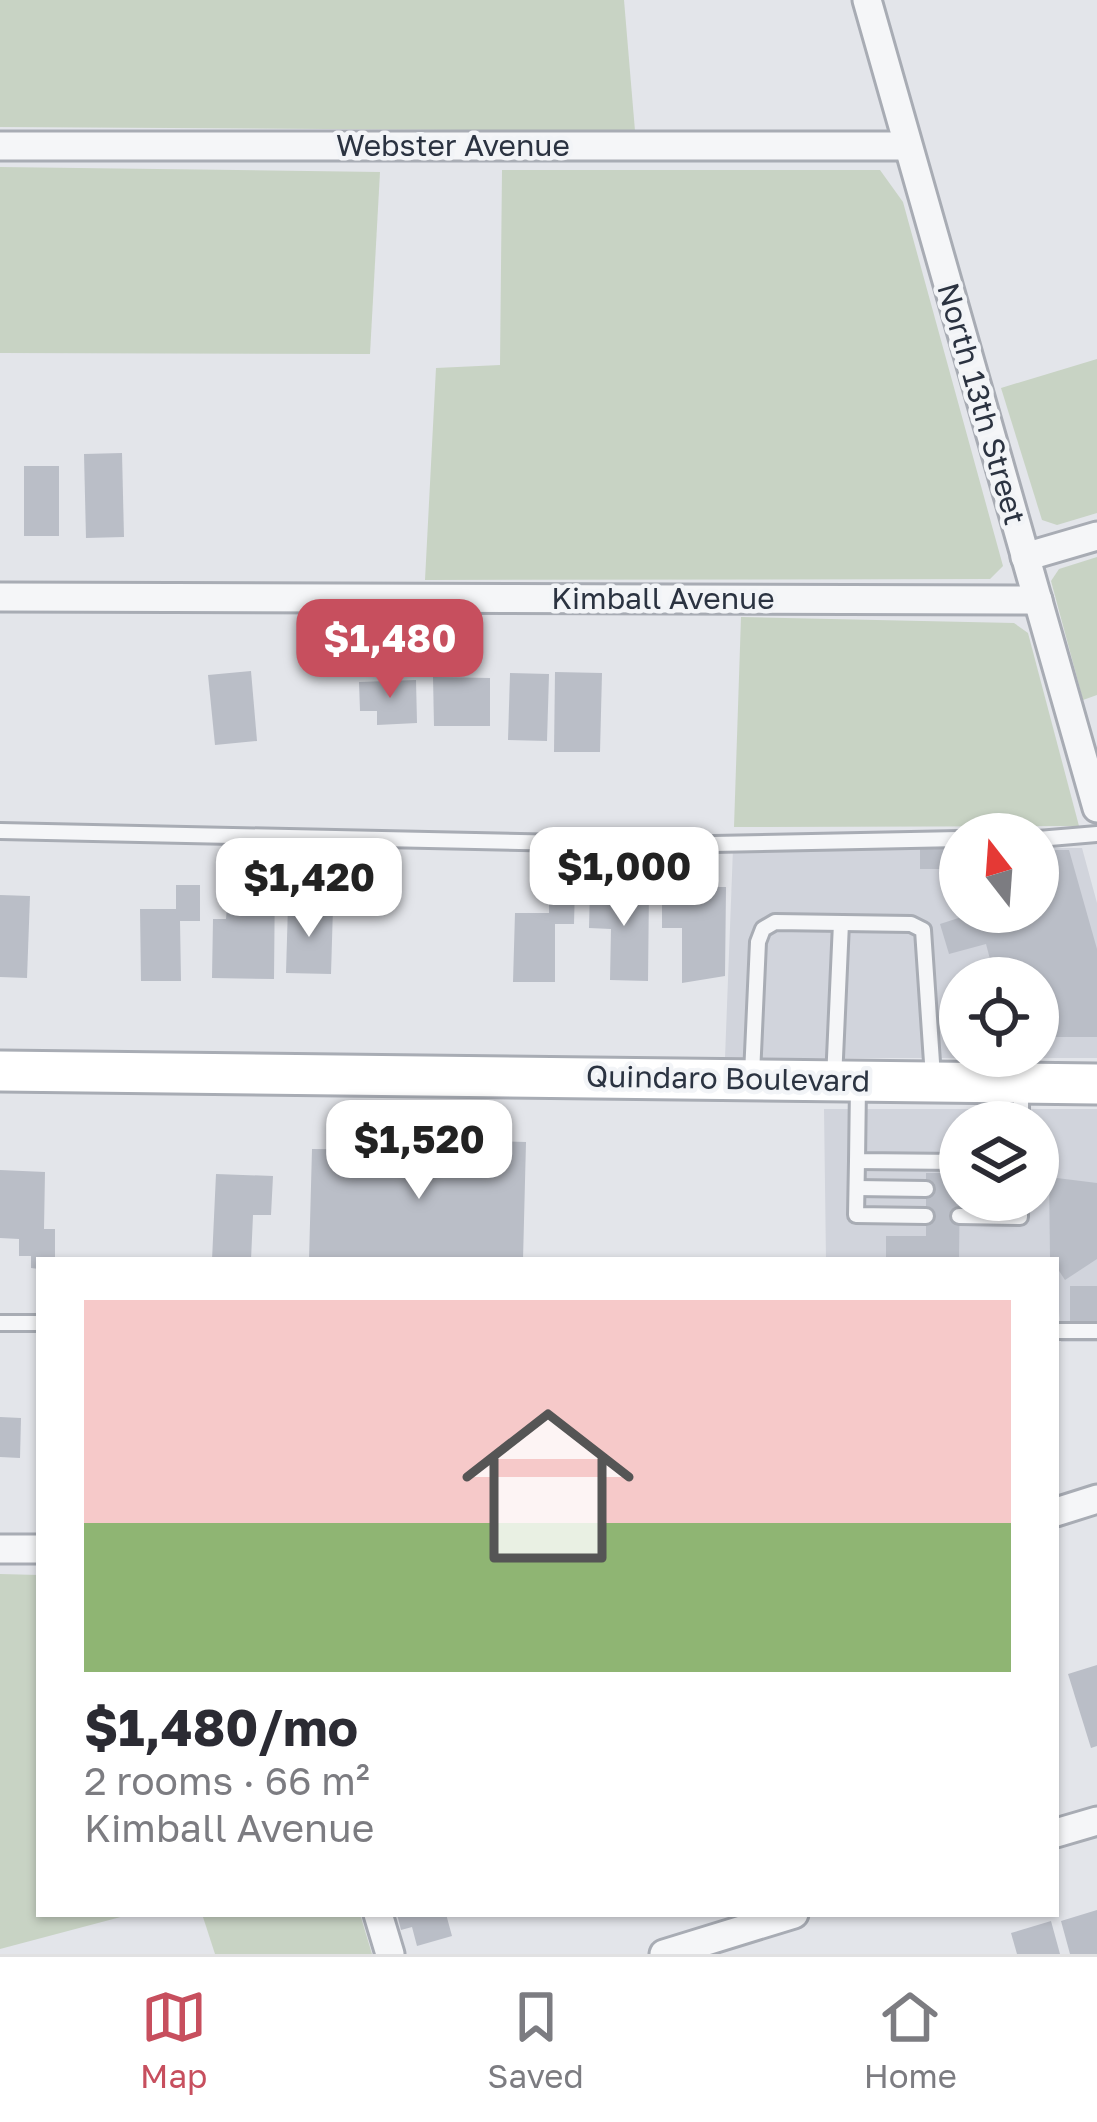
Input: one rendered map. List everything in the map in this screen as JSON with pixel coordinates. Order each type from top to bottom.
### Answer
[{"type":"main road","name":"Quindaro Boulevard","points":[[0,1071],[934,1082],[1017,1101]]},
{"type":"main road","name":"Quindaro Boulevard","points":[[1025,1101],[1097,1084]]},
{"type":"street","name":"North 13th Street","points":[[867,0],[1097,808]]},
{"type":"street","name":"Webster Avenue","points":[[0,146],[905,146]]},
{"type":"street","points":[[1025,557],[1097,536]]},
{"type":"street","name":"Kimball Avenue","points":[[0,597],[1038,599]]},
{"type":"street","points":[[1059,1511],[1097,1498]]},
{"type":"street","points":[[0,1549],[36,1549]]},
{"type":"street","points":[[1059,1832],[1097,1821]]},
{"type":"street","points":[[379,1917],[390,1954]]},
{"type":"street","points":[[664,1954],[784,1917]]},
{"type":"lane","points":[[0,831],[662,845],[939,839]]},
{"type":"lane","points":[[1059,837],[1097,834]]},
{"type":"lane","points":[[752,1080],[763,929],[775,922],[911,924],[923,930],[934,1082]]},
{"type":"lane","points":[[841,923],[846,1081],[857,1162],[856,1215],[926,1216]]},
{"type":"lane","points":[[857,1162],[939,1162]]},
{"type":"lane","points":[[857,1188],[926,1190]]},
{"type":"lane","points":[[0,1323],[36,1323]]},
{"type":"lane","points":[[1059,1331],[1097,1331]]},
{"type":"shaded area","points":[[939,848],[939,933],[1059,933],[1059,848],[1082,848],[1097,903],[1097,1058],[1059,1058],[1059,957],[939,957],[939,1058],[725,1058],[733,849]]},
{"type":"shaded area","points":[[824,1109],[939,1109],[939,1221],[1059,1221],[1059,1109],[1097,1109],[1097,1342],[1061,1342],[1059,1257],[826,1257]]},
{"type":"green space","points":[[0,0],[624,0],[635,131],[0,127]]},
{"type":"green space","points":[[0,167],[380,172],[370,354],[0,353]]},
{"type":"green space","points":[[502,170],[880,170],[903,202],[1003,566],[990,579],[425,580],[436,368],[500,365]]},
{"type":"green space","points":[[1097,359],[1097,513],[1057,525],[1042,520],[1001,388]]},
{"type":"green space","points":[[1097,557],[1097,695],[1083,700],[1051,581],[1059,569]]},
{"type":"green space","points":[[741,617],[1014,623],[1028,633],[1079,826],[1059,826],[1059,813],[939,813],[939,826],[734,827]]},
{"type":"green space","points":[[0,1574],[36,1575],[36,1917],[121,1917],[0,1949]]},
{"type":"green space","points":[[203,1917],[361,1917],[372,1954],[215,1954]]},
{"type":"building","points":[[122,453],[124,537],[86,538],[84,454]]},
{"type":"building","points":[[24,466],[59,466],[59,536],[24,536]]},
{"type":"building","points":[[251,671],[257,741],[215,745],[208,675]]},
{"type":"building","points":[[555,672],[602,673],[600,752],[554,752]]},
{"type":"building","points":[[510,673],[549,674],[547,741],[508,740]]},
{"type":"building","points":[[433,677],[490,678],[490,726],[434,726]]},
{"type":"building","points":[[416,680],[417,723],[377,725],[377,711],[360,711],[359,682]]},
{"type":"building","points":[[920,849],[939,849],[939,869],[920,869]]},
{"type":"building","points":[[1059,850],[1069,850],[1097,949],[1097,1037],[1059,1037],[1059,957],[989,957],[986,944],[949,954],[943,933],[1059,933]]},
{"type":"building","points":[[251,873],[275,873],[274,979],[212,978],[213,919],[226,919],[227,907],[239,907],[239,894],[251,895]]},
{"type":"building","points":[[176,885],[200,885],[200,921],[180,921],[181,981],[141,981],[140,909],[176,909]]},
{"type":"building","points":[[549,886],[575,886],[574,924],[555,924],[555,982],[513,982],[515,913],[549,913]]},
{"type":"building","points":[[662,887],[726,887],[725,976],[682,983],[682,928],[662,928]]},
{"type":"building","points":[[590,888],[649,889],[648,981],[610,980],[611,929],[589,928]]},
{"type":"building","points":[[0,895],[30,896],[27,978],[0,977]]},
{"type":"building","points":[[288,905],[333,907],[331,974],[286,973]]},
{"type":"building","points":[[398,1139],[526,1142],[523,1257],[309,1257],[312,1149],[398,1150]]},
{"type":"building","points":[[0,1170],[45,1172],[44,1229],[55,1229],[55,1257],[36,1257],[36,1269],[31,1268],[31,1256],[19,1256],[19,1239],[0,1238]]},
{"type":"building","points":[[926,1173],[939,1173],[939,1221],[959,1221],[959,1257],[886,1257],[886,1236],[926,1236]]},
{"type":"building","points":[[216,1174],[273,1176],[271,1215],[253,1215],[251,1257],[212,1257]]},
{"type":"building","points":[[1059,1178],[1097,1183],[1097,1259],[1065,1280],[1059,1257],[1050,1257],[1050,1221],[1059,1221]]},
{"type":"building","points":[[1070,1286],[1097,1286],[1097,1322],[1070,1321]]},
{"type":"building","points":[[0,1417],[21,1418],[20,1458],[0,1457]]},
{"type":"building","points":[[1097,1665],[1097,1746],[1091,1748],[1068,1674]]},
{"type":"building","points":[[1097,1910],[1097,1954],[1070,1954],[1061,1921]]},
{"type":"building","points":[[398,1917],[447,1917],[452,1936],[417,1946],[412,1927],[401,1930]]},
{"type":"building","points":[[1051,1921],[1060,1954],[1017,1954],[1011,1933]]}]
